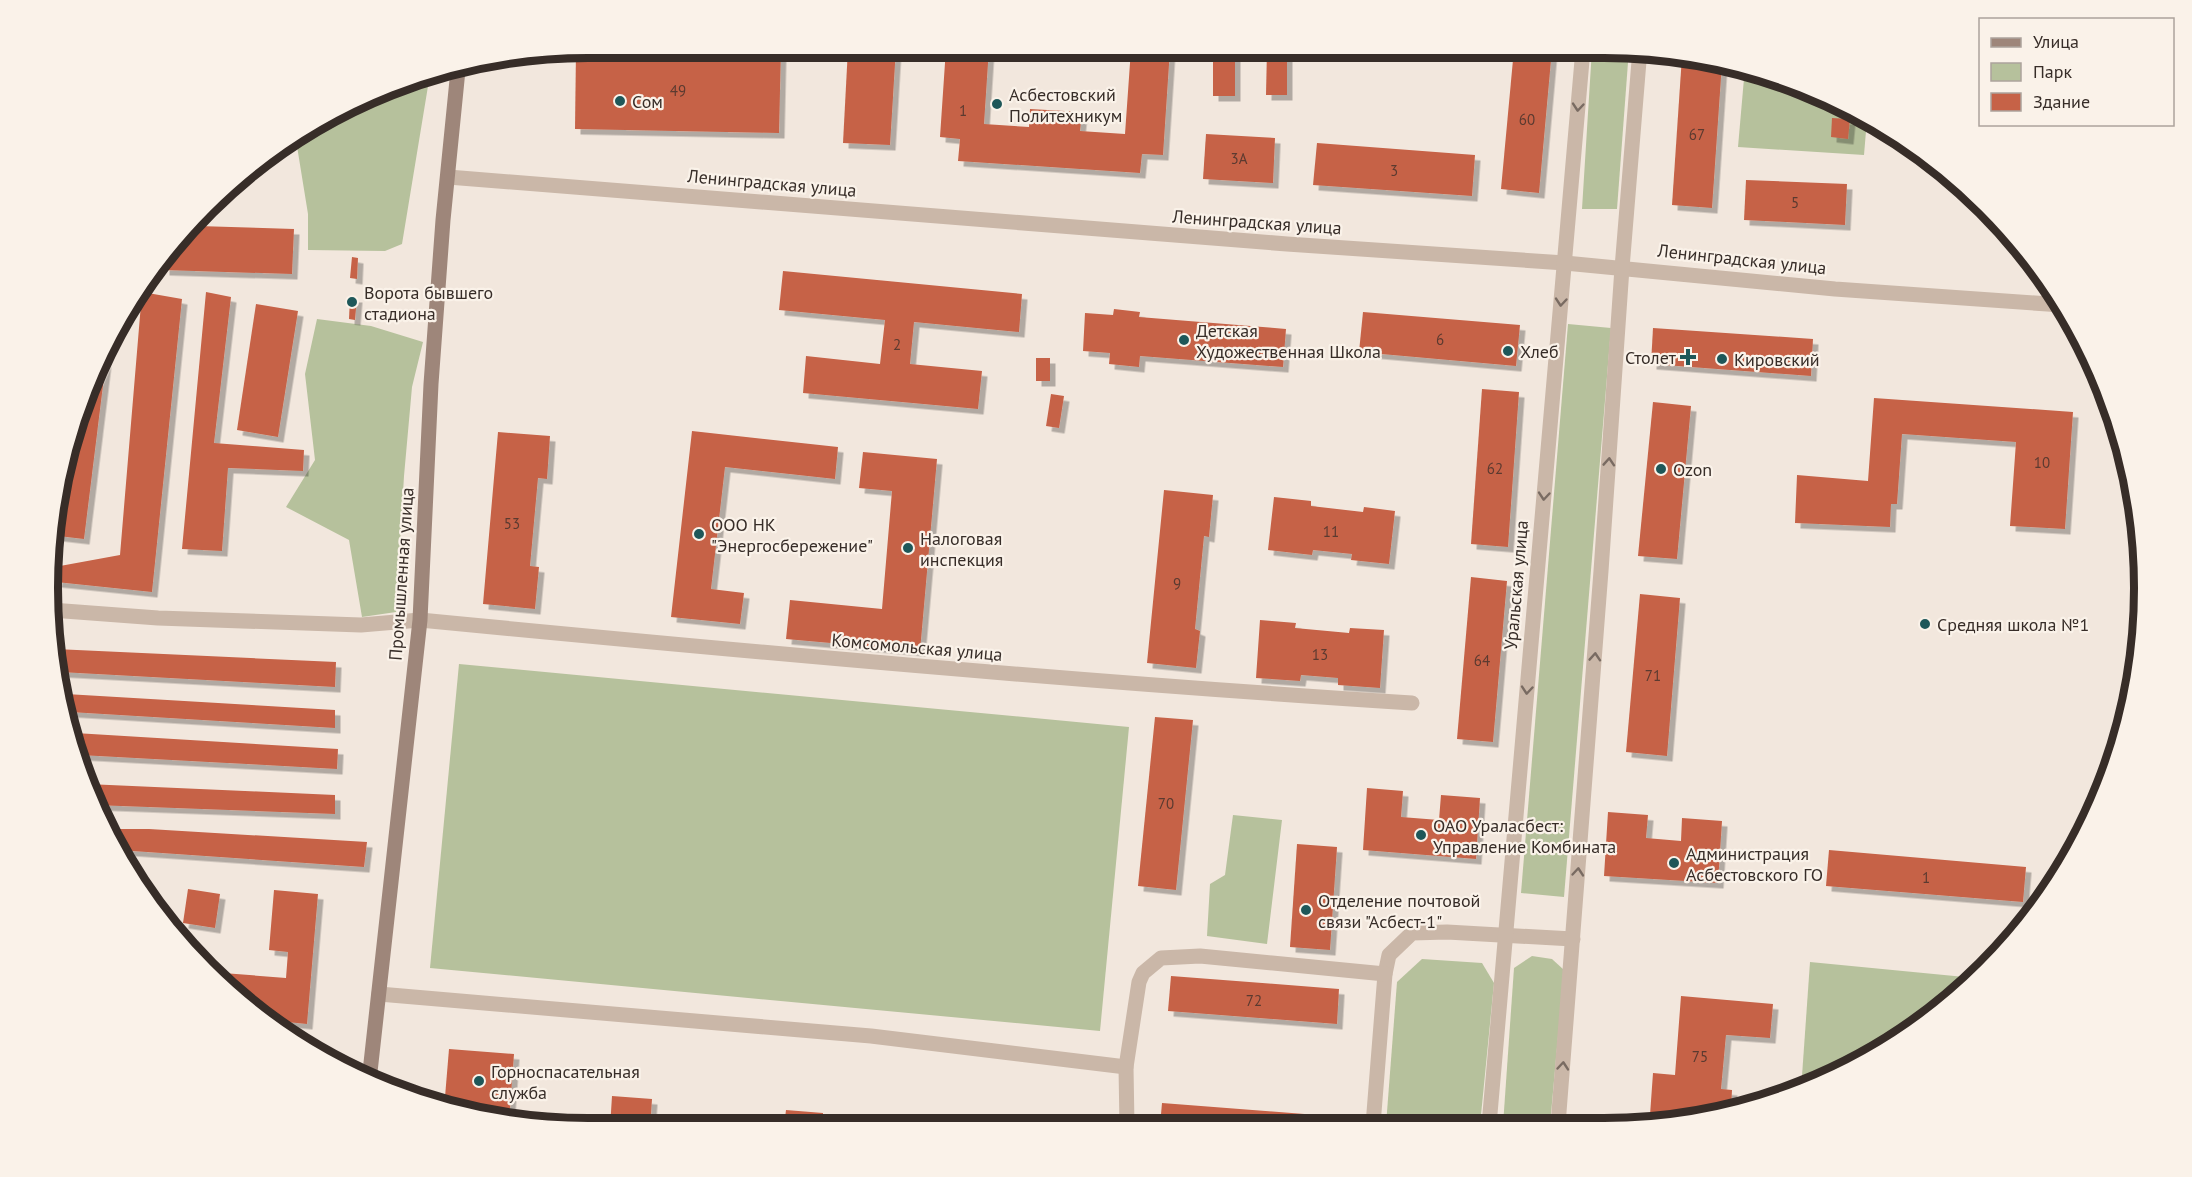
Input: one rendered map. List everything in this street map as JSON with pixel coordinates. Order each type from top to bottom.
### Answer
[{"type":"main road","name":"Промышленная улица","points":[[370,1071],[420,620],[431,384],[458,75]]},
{"type":"street","name":"Уральская улица","points":[[1490,1118],[1582,58]]},
{"type":"street","points":[[1559,1118],[1639,60]]},
{"type":"street","name":"Ленинградская улица","points":[[448,177],[1287,244],[1565,263],[1835,289],[2050,304]]},
{"type":"street","name":"Комсомольская улица","points":[[59,611],[158,618],[349,625],[420,620],[929,668],[1412,703]]},
{"type":"street","points":[[1374,1118],[1385,974],[1389,955],[1398,945],[1412,933],[1447,932],[1573,939]]},
{"type":"street","points":[[1127,1118],[1126,1067],[1139,982],[1143,973],[1161,958],[1200,956],[1385,974]]},
{"type":"street","points":[[379,994],[872,1036],[1126,1067]]},
{"type":"green space","points":[[1591,58],[1628,59],[1617,209],[1582,209]]},
{"type":"green space","points":[[1744,78],[1806,99],[1866,129],[1864,155],[1738,147]]},
{"type":"green space","points":[[428,84],[402,244],[385,251],[308,250],[308,214],[297,146],[354,113]]},
{"type":"green space","points":[[317,319],[371,326],[423,342],[412,387],[396,612],[362,617],[349,540],[286,507],[315,460],[305,374]]},
{"type":"green space","points":[[1568,324],[1611,328],[1564,897],[1521,893]]},
{"type":"green space","points":[[459,664],[1129,727],[1100,1031],[430,968]]},
{"type":"green space","points":[[1233,815],[1282,820],[1267,944],[1207,936],[1210,884],[1225,875]]},
{"type":"green space","points":[[1532,956],[1552,959],[1564,970],[1551,1118],[1503,1118],[1514,968]]},
{"type":"green space","points":[[1422,959],[1482,963],[1494,983],[1481,1118],[1387,1118],[1397,982]]},
{"type":"green space","points":[[1810,962],[1964,977],[1898,1029],[1838,1064],[1802,1080]]},
{"type":"building","points":[[781,58],[779,133],[575,129],[576,59]]},
{"type":"building","points":[[847,58],[895,58],[890,145],[843,143]]},
{"type":"building","points":[[945,58],[988,58],[984,124],[1029,127],[1030,109],[1082,112],[1080,131],[1125,134],[1130,58],[1169,58],[1163,155],[1142,154],[1140,173],[958,161],[960,139],[940,137]]},
{"type":"building","points":[[1213,58],[1235,58],[1235,96],[1213,96]]},
{"type":"building","points":[[1267,58],[1287,58],[1287,95],[1266,95]]},
{"type":"building","points":[[1513,58],[1551,58],[1539,193],[1501,189]]},
{"type":"building","points":[[1681,64],[1721,72],[1712,208],[1672,205]]},
{"type":"building","points":[[1832,118],[1850,120],[1848,139],[1831,137]]},
{"type":"building","points":[[1206,134],[1275,138],[1273,183],[1203,179]]},
{"type":"building","points":[[1317,143],[1475,155],[1472,196],[1313,185]]},
{"type":"building","points":[[1746,180],[1847,184],[1845,225],[1744,220]]},
{"type":"building","points":[[202,226],[294,229],[292,274],[165,270]]},
{"type":"building","points":[[352,257],[358,258],[357,279],[350,278]]},
{"type":"building","points":[[783,271],[1022,294],[1019,332],[914,322],[910,364],[982,371],[978,409],[803,393],[806,356],[880,364],[885,320],[779,310]]},
{"type":"building","points":[[206,292],[231,297],[214,443],[304,450],[303,471],[228,468],[222,551],[182,549]]},
{"type":"building","points":[[149,293],[182,299],[152,592],[58,582],[60,566],[120,555],[141,305]]},
{"type":"building","points":[[350,297],[357,297],[355,320],[349,319]]},
{"type":"building","points":[[256,304],[298,311],[278,437],[237,430]]},
{"type":"building","name":"Детская Художественная Школа","points":[[1114,309],[1140,312],[1139,317],[1286,329],[1283,367],[1140,356],[1139,367],[1109,364],[1110,353],[1083,351],[1085,313],[1113,315]]},
{"type":"building","points":[[1363,312],[1520,325],[1516,366],[1359,352]]},
{"type":"building","points":[[1653,328],[1813,339],[1811,376],[1651,364]]},
{"type":"building","points":[[1036,358],[1050,358],[1050,381],[1036,381]]},
{"type":"building","points":[[104,374],[84,539],[62,536],[63,519],[77,451]]},
{"type":"building","points":[[1482,389],[1519,392],[1508,547],[1471,544]]},
{"type":"building","points":[[1051,394],[1064,396],[1059,428],[1046,426]]},
{"type":"building","points":[[1874,398],[2073,412],[2065,529],[2010,526],[2016,442],[1902,434],[1897,504],[1891,504],[1890,527],[1795,523],[1797,475],[1868,481]]},
{"type":"building","points":[[1653,402],[1691,406],[1677,559],[1638,556]]},
{"type":"building","name":"ООО НК \"Энергосбережение\"","points":[[692,431],[838,447],[835,479],[725,467],[711,589],[744,593],[740,624],[671,617]]},
{"type":"building","points":[[498,432],[550,436],[547,479],[538,478],[530,566],[539,567],[535,609],[483,604]]},
{"type":"building","name":"Налоговая инспекция","points":[[863,452],[937,459],[920,651],[786,639],[790,600],[882,609],[892,491],[859,488]]},
{"type":"building","points":[[1164,490],[1213,495],[1209,537],[1204,536],[1195,629],[1200,631],[1196,668],[1147,663]]},
{"type":"building","points":[[1274,497],[1311,501],[1311,506],[1363,512],[1364,507],[1395,511],[1389,564],[1351,560],[1352,554],[1313,550],[1312,555],[1268,550]]},
{"type":"building","points":[[1471,577],[1507,581],[1493,742],[1457,739]]},
{"type":"building","points":[[1640,594],[1680,598],[1667,756],[1626,752]]},
{"type":"building","points":[[1260,620],[1296,623],[1295,628],[1349,633],[1350,628],[1384,630],[1380,688],[1338,685],[1338,678],[1301,675],[1300,681],[1256,678]]},
{"type":"building","points":[[62,649],[336,662],[335,687],[66,672]]},
{"type":"building","points":[[70,694],[335,710],[335,728],[74,712]]},
{"type":"building","points":[[1155,717],[1193,720],[1176,890],[1138,886]]},
{"type":"building","points":[[79,733],[338,749],[337,769],[86,755]]},
{"type":"building","points":[[97,784],[335,795],[335,814],[105,805]]},
{"type":"building","name":"ОАО Ураласбест: Управление Комбината","points":[[1367,788],[1403,791],[1401,817],[1439,820],[1441,795],[1480,798],[1476,859],[1363,850]]},
{"type":"building","points":[[1608,812],[1648,815],[1646,838],[1681,841],[1682,818],[1722,821],[1718,883],[1604,876]]},
{"type":"building","points":[[116,829],[367,842],[364,867],[128,851]]},
{"type":"building","points":[[1297,844],[1337,847],[1330,950],[1290,947]]},
{"type":"building","points":[[1829,850],[2026,867],[2023,902],[1826,886]]},
{"type":"building","points":[[188,889],[220,894],[215,928],[183,923]]},
{"type":"building","points":[[274,890],[318,894],[307,1024],[284,1022],[225,973],[286,978],[288,952],[269,950]]},
{"type":"building","points":[[1171,976],[1339,989],[1337,1024],[1168,1011]]},
{"type":"building","points":[[1681,996],[1773,1004],[1770,1038],[1726,1035],[1721,1089],[1732,1090],[1731,1102],[1673,1114],[1650,1115],[1653,1073],[1675,1075]]},
{"type":"building","name":"Горноспасательная служба","points":[[449,1049],[514,1054],[510,1112],[445,1098]]},
{"type":"building","points":[[612,1096],[652,1099],[651,1118],[611,1118]]},
{"type":"building","points":[[1162,1103],[1330,1116],[1330,1118],[1161,1118]]},
{"type":"building","points":[[786,1110],[823,1113],[823,1118],[785,1118]]},
{"type":"place","name":"Сом","points":[[620,101]]},
{"type":"place","name":"Асбестовский Политехникум","points":[[997,104]]},
{"type":"place","name":"Ворота бывшего стадиона","points":[[352,302]]},
{"type":"place","name":"Детская Художественная Школа","points":[[1184,340]]},
{"type":"place","name":"Хлеб","points":[[1508,351]]},
{"type":"place","name":"Столет","points":[[1688,357]]},
{"type":"place","name":"Кировский","points":[[1722,359]]},
{"type":"place","name":"Ozon","points":[[1661,469]]},
{"type":"place","name":"ООО НК \"Энергосбережение\"","points":[[699,534]]},
{"type":"place","name":"Налоговая инспекция","points":[[908,548]]},
{"type":"place","name":"Средняя школа №1","points":[[1925,624]]},
{"type":"place","name":"ОАО Ураласбест: Управление Комбината","points":[[1421,835]]},
{"type":"place","name":"Администрация Асбестовского ГО","points":[[1674,863]]},
{"type":"place","name":"Отделение почтовой связи \"Асбест-1\"","points":[[1306,910]]},
{"type":"place","name":"Горноспасательная служба","points":[[479,1081]]}]
